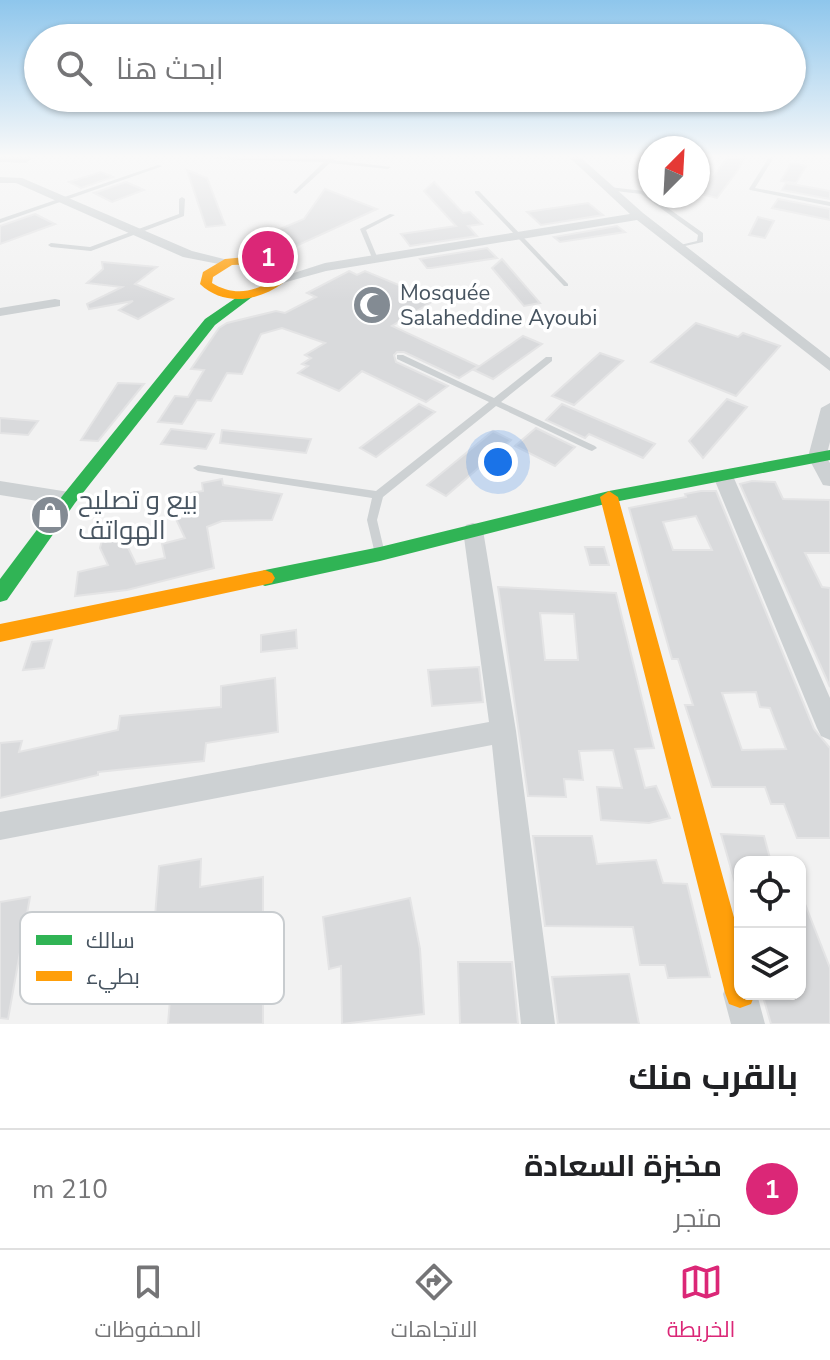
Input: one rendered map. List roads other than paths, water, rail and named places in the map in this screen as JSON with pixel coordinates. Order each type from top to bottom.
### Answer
[{"type":"street","points":[[70,205],[188,254],[229,262],[256,260],[275,272],[325,267],[639,216]]},
{"type":"street","points":[[627,205],[830,366]]},
{"type":"street","points":[[188,254],[207,275],[206,284],[217,292],[250,294],[268,289],[275,272]]},
{"type":"street","points":[[207,275],[229,262]]},
{"type":"street","points":[[210,322],[217,292]]},
{"type":"street","points":[[0,594],[69,499],[210,322],[250,294]]},
{"type":"street","points":[[0,312],[55,303]]},
{"type":"street","points":[[830,408],[824,456],[830,480]]},
{"type":"street","points":[[0,633],[380,554],[609,497],[824,456]]},
{"type":"street","points":[[723,476],[830,728]]},
{"type":"street","points":[[0,488],[69,499]]},
{"type":"street","points":[[609,497],[734,971]]},
{"type":"street","points":[[473,530],[503,731],[538,1024]]},
{"type":"street","points":[[0,826],[503,731]]},
{"type":"street","points":[[742,1000],[748,1024]]},
{"type":"lane","points":[[0,221],[46,205]]},
{"type":"lane","points":[[51,245],[91,249],[182,215],[182,205]]},
{"type":"lane","points":[[489,205],[566,285]]},
{"type":"lane","points":[[660,205],[701,234],[700,242],[678,247]]},
{"type":"lane","points":[[375,259],[363,229],[392,215]]},
{"type":"lane","points":[[400,357],[592,448]]},
{"type":"lane","points":[[380,554],[372,520],[378,495],[549,359]]},
{"type":"lane","points":[[198,468],[378,495]]},
{"type":"place","name":"مخبزة السعادة","points":[[268,257]]},
{"type":"place","name":"Mosquée Salaheddine Ayoubi","points":[[372,305]]},
{"type":"place","name":"بيع و تصليح الهواتف","points":[[50,515]]}]
